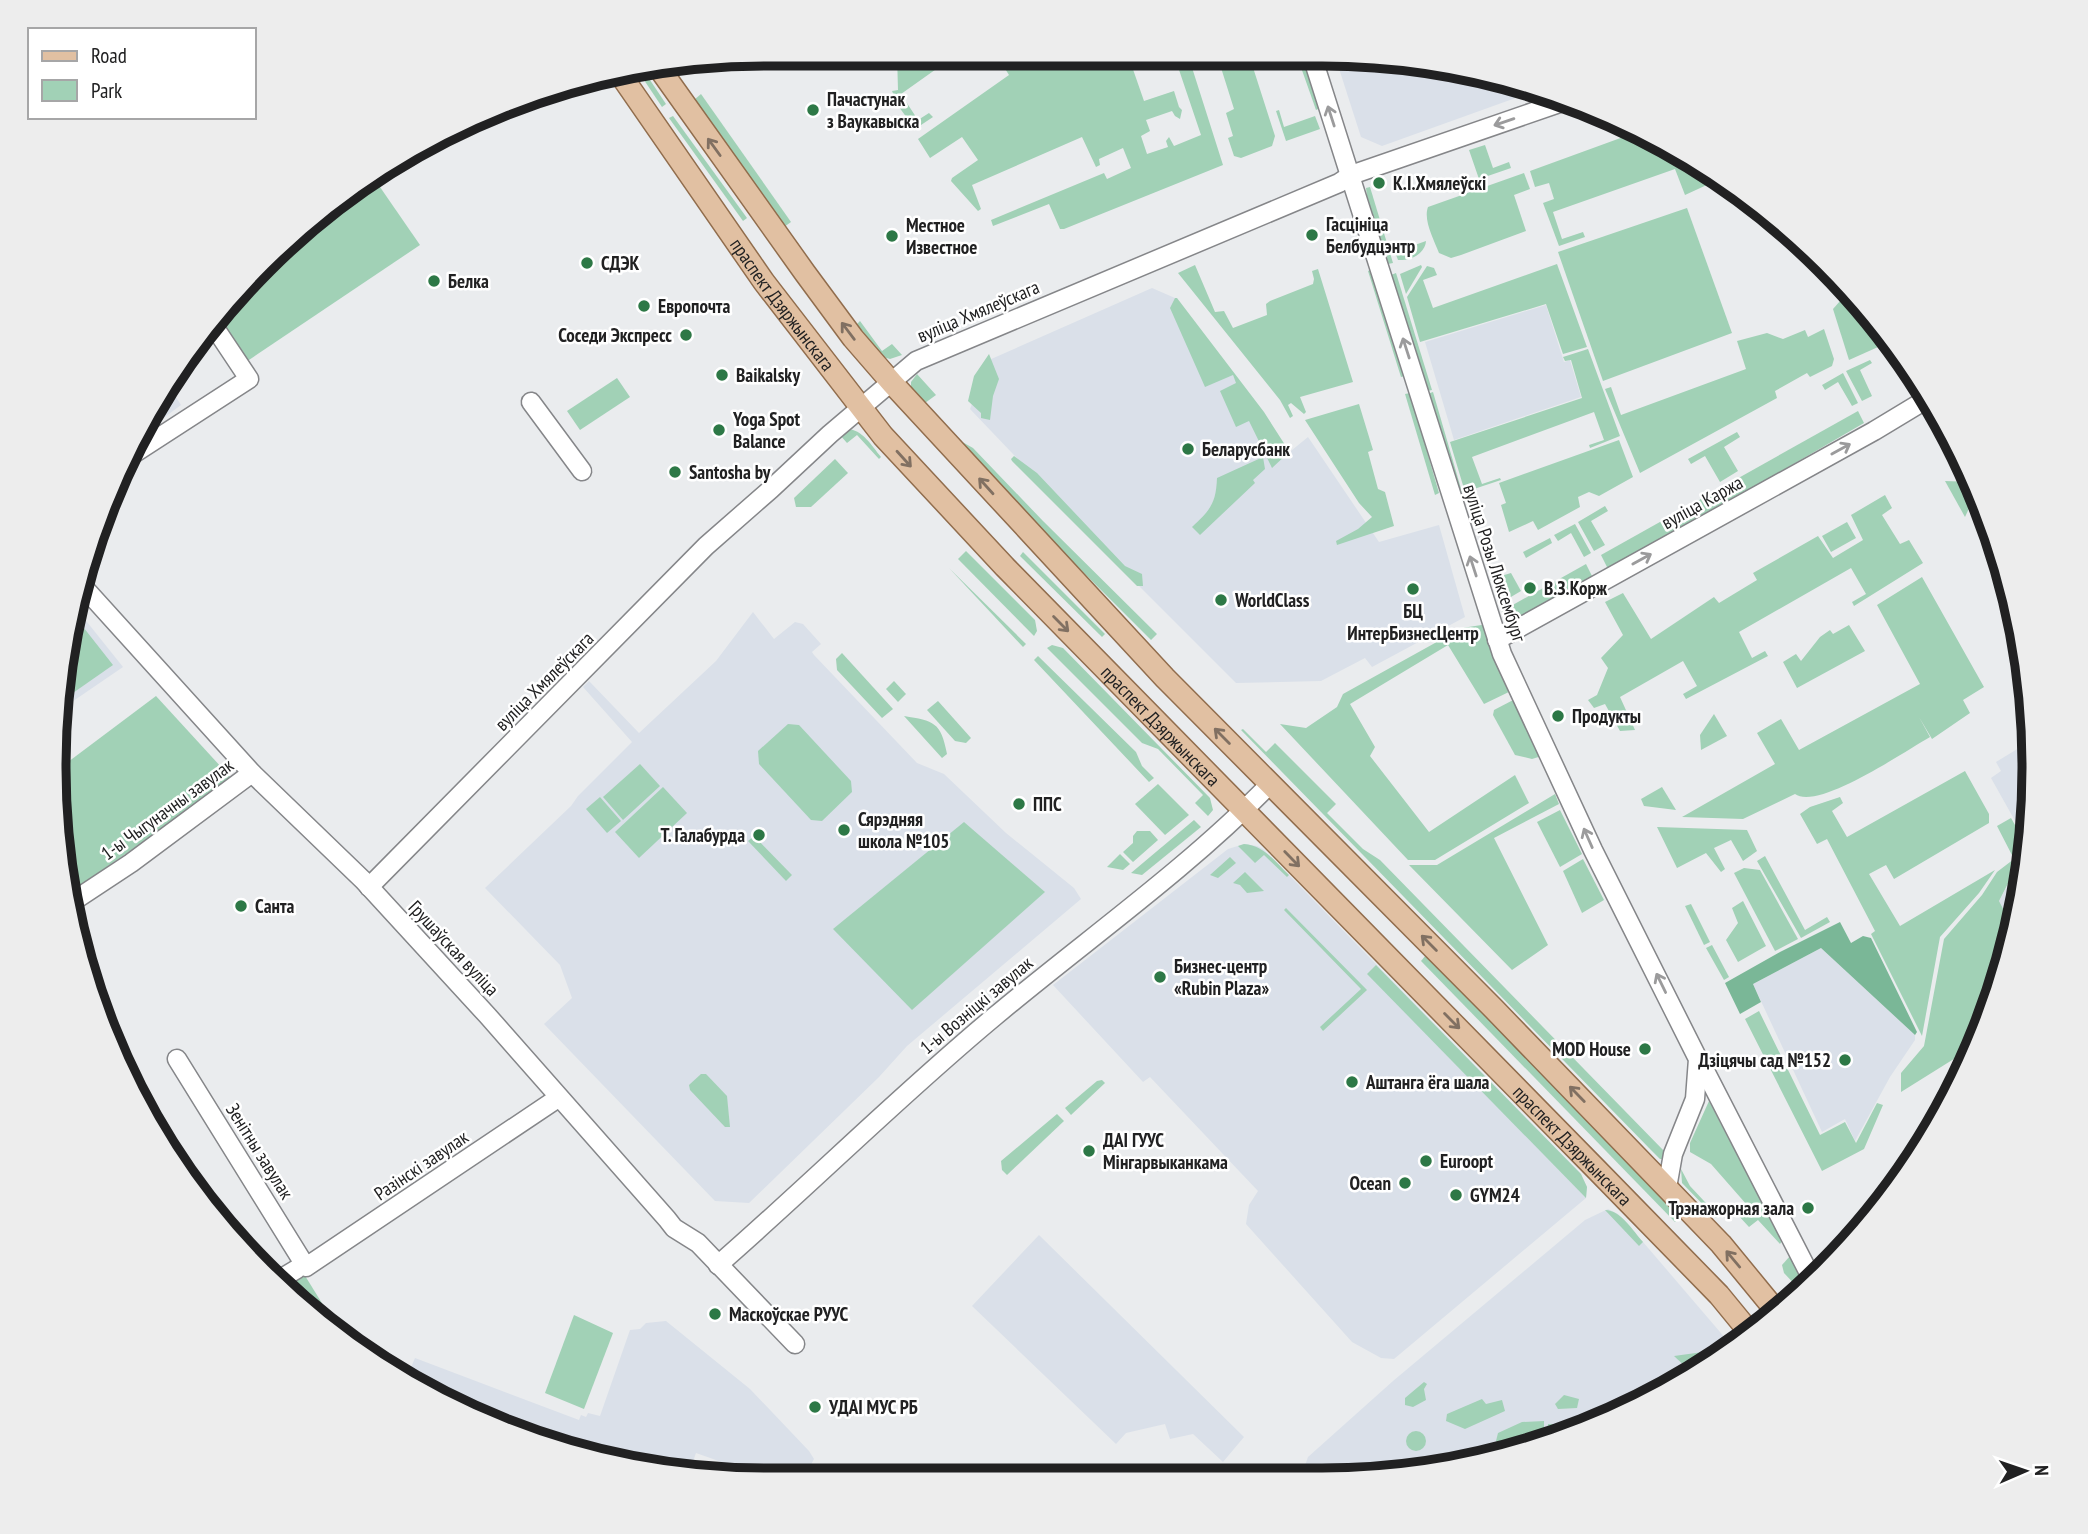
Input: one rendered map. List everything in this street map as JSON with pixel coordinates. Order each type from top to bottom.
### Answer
[{"type":"main road","name":"праспект Дзяржынскага","points":[[663,74],[805,273],[853,338],[891,383],[1146,658],[1494,1009],[1721,1244],[1770,1304]]},
{"type":"main road","name":"праспект Дзяржынскага","points":[[625,81],[764,282],[883,436],[973,534],[1595,1168],[1718,1295],[1744,1325]]},
{"type":"street","name":"вуліца Розы Люксембург","points":[[1314,66],[1497,640],[1594,850],[1808,1270]]},
{"type":"street","name":"вуліца Хмялеўскага","points":[[369,887],[706,546],[861,406],[922,356],[1351,176],[1551,106]]},
{"type":"street","points":[[144,447],[249,379],[218,332]]},
{"type":"street","points":[[531,402],[582,471]]},
{"type":"street","name":"вуліца Каржа","points":[[1497,640],[1919,404]]},
{"type":"street","name":"Грушаўская вуліца","points":[[89,593],[252,774],[343,859],[487,1015],[674,1228],[698,1243],[795,1344]]},
{"type":"street","name":"1-ы Чыгуначны завулак","points":[[79,897],[131,863],[252,774]]},
{"type":"street","name":"1-ы Возніцкі завулак","points":[[718,1265],[907,1091],[1244,810],[1269,785]]},
{"type":"street","name":"Зенітны завулак","points":[[177,1059],[302,1268]]},
{"type":"street","points":[[1667,1188],[1673,1154],[1695,1099],[1699,1059]]},
{"type":"street","points":[[1695,1099],[1710,1093],[1719,1097]]},
{"type":"street","name":"Разінскі завулак","points":[[286,1276],[558,1098]]},
{"type":"shaded area","points":[[1338,67],[1412,72],[1458,80],[1521,96],[1382,146],[1361,137]]},
{"type":"shaded area","points":[[1152,288],[1175,298],[1233,375],[1275,464],[1308,437],[1379,542],[1439,525],[1465,617],[1372,667],[1365,658],[1321,681],[1236,683],[1134,581],[970,409],[989,360]]},
{"type":"shaded area","points":[[1546,305],[1564,362],[1570,360],[1581,397],[1454,440],[1425,342]]},
{"type":"shaded area","points":[[174,395],[181,405],[157,423]]},
{"type":"shaded area","points":[[753,612],[774,639],[795,622],[803,624],[821,644],[812,652],[814,655],[917,763],[944,774],[1006,833],[1074,888],[1081,899],[907,1046],[879,1077],[749,1203],[715,1201],[544,1024],[572,998],[560,965],[485,888],[571,806],[632,742],[583,687],[589,681],[639,733],[716,661]]},
{"type":"shaded area","points":[[83,617],[123,667],[70,703]]},
{"type":"shaded area","points":[[2021,747],[2019,827],[1991,778],[2001,771],[1996,762]]},
{"type":"shaded area","points":[[1244,844],[1263,849],[1289,875],[1581,1174],[1587,1187],[1586,1198],[1394,1359],[1381,1358],[1352,1342],[1246,1224],[1249,1205],[1258,1191],[1150,1077],[1143,1082],[1053,985],[1228,849]]},
{"type":"shaded area","points":[[2013,875],[2006,914],[1999,901]]},
{"type":"shaded area","name":"Дзіцячы сад №152","points":[[1821,948],[1915,1035],[1915,1040],[1890,1077],[1855,1141],[1845,1119],[1822,1132],[1753,984]]},
{"type":"shaded area","points":[[1608,1209],[1618,1214],[1725,1338],[1671,1374],[1631,1395],[1589,1414],[1502,1444],[1412,1462],[1304,1468],[1308,1457],[1393,1381],[1585,1220]]},
{"type":"shaded area","points":[[1039,1235],[1244,1437],[1223,1462],[1193,1434],[1170,1439],[1165,1424],[1126,1433],[1116,1444],[972,1306]]},
{"type":"shaded area","points":[[666,1321],[750,1389],[809,1451],[814,1459],[809,1468],[735,1467],[696,1453],[692,1463],[676,1462],[586,1444],[499,1414],[410,1370],[415,1358],[579,1420],[581,1415],[586,1417],[588,1413],[600,1416],[630,1330],[640,1329],[646,1323]]},
{"type":"green space","points":[[897,66],[940,66],[901,94],[918,120],[929,113],[933,117],[915,129],[899,107],[892,91],[898,90]]},
{"type":"green space","points":[[1132,66],[1144,101],[1174,91],[1182,110],[1180,119],[1172,111],[1146,120],[1150,131],[1141,136],[1147,154],[1168,147],[1166,141],[1169,137],[1174,146],[1201,135],[1178,66],[1192,66],[1223,165],[1064,229],[1060,229],[1049,204],[993,226],[991,220],[1104,173],[1107,179],[1131,168],[1123,148],[1099,159],[1100,165],[1096,167],[1082,137],[972,185],[981,209],[978,211],[951,181],[978,160],[962,137],[930,158],[918,139],[1009,75],[1004,67]]},
{"type":"green space","points":[[1220,66],[1253,66],[1275,136],[1272,146],[1241,158],[1234,156],[1228,138],[1233,136],[1226,113],[1234,109]]},
{"type":"green space","points":[[1301,66],[1305,66],[1320,108],[1316,110]]},
{"type":"green space","points":[[648,77],[666,104],[662,107],[643,78]]},
{"type":"green space","points":[[701,94],[791,222],[784,227],[694,100]]},
{"type":"green space","points":[[1279,110],[1284,127],[1315,116],[1320,129],[1286,141],[1276,111]]},
{"type":"green space","points":[[673,116],[747,218],[743,221],[669,118]]},
{"type":"green space","points":[[1625,136],[1671,160],[1709,184],[1685,195],[1675,169],[1553,212],[1562,239],[1583,232],[1585,237],[1559,246],[1543,203],[1554,199],[1549,183],[1535,187],[1530,171]]},
{"type":"green space","points":[[1485,145],[1493,168],[1509,162],[1511,168],[1479,179],[1469,150]]},
{"type":"green space","points":[[1524,173],[1530,189],[1514,195],[1526,231],[1451,258],[1439,253],[1428,224],[1428,207]]},
{"type":"green space","points":[[378,185],[420,245],[246,362],[223,327],[240,305],[305,240]]},
{"type":"green space","points":[[1370,187],[1393,263],[1388,264],[1367,196],[1366,188]]},
{"type":"green space","points":[[1687,208],[1732,333],[1603,381],[1558,252]]},
{"type":"green space","points":[[1426,241],[1423,250],[1416,256],[1398,260],[1395,252]]},
{"type":"green space","points":[[1557,264],[1587,347],[1563,354],[1546,304],[1420,342],[1407,297],[1427,266],[1434,268],[1437,275],[1423,280],[1433,308]]},
{"type":"green space","points":[[1195,265],[1215,312],[1224,311],[1233,328],[1267,315],[1266,304],[1270,301],[1313,284],[1312,271],[1318,269],[1353,382],[1300,397],[1306,412],[1304,414],[1291,403],[1288,405],[1293,416],[1290,418],[1280,400],[1178,273]]},
{"type":"green space","points":[[1421,265],[1422,267],[1406,294],[1400,274]]},
{"type":"green space","points":[[1372,269],[1405,376],[1401,377],[1368,271]]},
{"type":"green space","points":[[1396,273],[1432,390],[1427,391],[1391,275]]},
{"type":"green space","points":[[1175,298],[1264,412],[1287,448],[1287,454],[1272,468],[1249,421],[1236,427],[1220,391],[1236,383],[1233,375],[1205,387],[1170,308]]},
{"type":"green space","points":[[1841,300],[1880,346],[1849,360],[1833,309]]},
{"type":"green space","points":[[860,321],[882,351],[892,344],[902,355],[890,359],[883,357],[857,324]]},
{"type":"green space","points":[[1824,329],[1834,359],[1832,366],[1810,377],[1807,373],[1775,391],[1777,398],[1640,473],[1605,389],[1611,387],[1621,415],[1746,369],[1737,341],[1767,333],[1783,339],[1805,330],[1808,337]]},
{"type":"green space","points":[[1588,349],[1620,436],[1590,448],[1589,445],[1604,440],[1594,412],[1472,457],[1482,484],[1500,478],[1501,480],[1465,492],[1450,442],[1582,398],[1571,360],[1565,361],[1563,357]]},
{"type":"green space","points":[[989,354],[999,379],[993,396],[990,420],[981,418],[981,413],[968,401],[974,376]]},
{"type":"green space","points":[[1870,360],[1872,363],[1860,370],[1872,396],[1862,401],[1846,371]]},
{"type":"green space","points":[[1843,373],[1858,403],[1852,406],[1838,382],[1825,390],[1822,385]]},
{"type":"green space","points":[[917,374],[936,395],[925,403],[957,439],[973,448],[1157,634],[1151,640],[1012,501],[911,392],[911,382]]},
{"type":"green space","points":[[617,378],[630,397],[580,430],[567,411]]},
{"type":"green space","points":[[1433,392],[1462,492],[1457,494],[1427,394]]},
{"type":"green space","points":[[1410,393],[1439,493],[1435,495],[1405,394]]},
{"type":"green space","points":[[1359,404],[1373,450],[1368,452],[1378,489],[1385,492],[1394,526],[1337,545],[1336,541],[1358,529],[1372,517],[1359,503],[1305,420]]},
{"type":"green space","points":[[1858,411],[1864,423],[1609,571],[1601,555]]},
{"type":"green space","points":[[847,429],[862,435],[881,457],[879,459],[857,435],[847,443],[840,435]]},
{"type":"green space","points":[[1737,432],[1740,437],[1724,447],[1738,471],[1720,482],[1705,456],[1691,464],[1688,459]]},
{"type":"green space","points":[[1619,440],[1633,477],[1599,496],[1589,492],[1578,497],[1580,507],[1538,530],[1533,521],[1509,532],[1501,505],[1506,503],[1499,483]]},
{"type":"green space","points":[[1014,456],[1037,473],[1125,566],[1142,574],[1143,586],[1137,586],[1012,461]]},
{"type":"green space","points":[[1263,457],[1265,469],[1253,480],[1255,483],[1200,535],[1192,527],[1211,506],[1217,478]]},
{"type":"green space","points":[[835,459],[848,473],[811,507],[796,507],[794,498]]},
{"type":"green space","points":[[1945,481],[1960,482],[1970,505],[1965,517]]},
{"type":"green space","points":[[1885,495],[1892,508],[1882,515],[1900,544],[1909,540],[1923,563],[1854,606],[1852,602],[1866,594],[1851,568],[1739,632],[1752,658],[1765,651],[1768,656],[1686,699],[1683,694],[1697,686],[1683,661],[1620,697],[1635,730],[1620,731],[1605,704],[1594,708],[1588,700],[1597,695],[1608,668],[1601,658],[1623,635],[1605,602],[1623,593],[1651,639],[1714,597],[1719,603],[1757,580],[1753,573],[1818,536],[1833,558],[1863,540],[1851,515]]},
{"type":"green space","points":[[1605,506],[1608,511],[1591,521],[1605,545],[1594,551],[1578,522]]},
{"type":"green space","points":[[1847,522],[1856,538],[1831,552],[1822,536]]},
{"type":"green space","points":[[1575,524],[1591,553],[1584,557],[1571,533],[1558,541],[1554,535]]},
{"type":"green space","points":[[1550,538],[1552,543],[1526,558],[1523,552]]},
{"type":"green space","points":[[966,551],[1035,620],[1037,631],[1034,636],[958,559]]},
{"type":"green space","points":[[1023,552],[1105,634],[1102,637],[1020,556]]},
{"type":"green space","points":[[1586,564],[1594,580],[1508,625],[1502,611]]},
{"type":"green space","points":[[949,568],[1026,644],[1023,647]]},
{"type":"green space","points":[[1511,573],[1521,591],[1499,604],[1491,579]]},
{"type":"green space","points":[[1922,577],[1984,687],[1963,700],[1970,713],[1932,739],[1919,717],[1930,737],[1862,777],[1822,794],[1806,797],[1795,794],[1743,819],[1682,817],[1775,764],[1757,733],[1781,719],[1799,750],[1920,684],[1877,605]]},
{"type":"green space","points":[[1488,624],[1513,690],[1484,704],[1448,645],[1350,704],[1375,747],[1370,756],[1429,832],[1515,775],[1529,803],[1435,860],[1408,860],[1280,724],[1306,728],[1337,707],[1343,694],[1462,628]]},
{"type":"green space","points":[[81,625],[113,665],[70,695]]},
{"type":"green space","points":[[1849,625],[1865,651],[1797,688],[1783,662],[1796,654],[1801,661],[1820,637],[1830,630],[1833,634]]},
{"type":"green space","points":[[1052,645],[1063,648],[1210,798],[1213,810],[1208,816],[1195,803],[1203,795],[1158,749],[1142,743],[1047,648]]},
{"type":"green space","points":[[842,653],[893,709],[882,718],[837,670],[836,659]]},
{"type":"green space","points":[[1038,656],[1136,752],[1142,766],[1154,778],[1149,782],[1034,660]]},
{"type":"green space","points":[[894,681],[906,694],[898,702],[886,689]]},
{"type":"green space","points":[[156,696],[233,780],[77,887],[68,813],[66,763]]},
{"type":"green space","points":[[1517,698],[1545,755],[1532,759],[1515,755],[1493,715],[1494,710]]},
{"type":"green space","points":[[938,701],[971,738],[966,743],[955,741],[927,710]]},
{"type":"green space","points":[[1714,714],[1727,736],[1701,750],[1700,735]]},
{"type":"green space","points":[[904,716],[929,722],[939,729],[947,754],[942,758]]},
{"type":"green space","points":[[788,724],[799,725],[851,781],[852,792],[822,821],[811,820],[759,764],[758,751]]},
{"type":"green space","points":[[1241,730],[1266,752],[1275,743],[1336,804],[1327,813],[1363,849],[1380,860],[1665,1152],[1663,1159],[1649,1148]]},
{"type":"green space","points":[[640,764],[660,786],[623,820],[603,797]]},
{"type":"green space","points":[[1965,771],[1989,814],[1989,823],[1894,879],[1886,865],[1869,874],[1900,926],[1995,870],[1979,893],[1940,937],[1922,1036],[1871,934],[1875,931],[1827,839],[1817,844],[1800,814],[1810,807],[1840,797],[1843,803],[1832,811],[1847,837]]},
{"type":"green space","points":[[1158,784],[1189,815],[1165,835],[1135,804]]},
{"type":"green space","points":[[663,787],[687,813],[639,858],[615,832]]},
{"type":"green space","points":[[1662,787],[1676,810],[1644,806],[1641,799]]},
{"type":"green space","points":[[1555,794],[1559,804],[1494,838],[1548,945],[1512,970],[1409,865],[1437,865]]},
{"type":"green space","points":[[600,797],[621,821],[607,833],[586,809]]},
{"type":"green space","points":[[1560,810],[1582,854],[1560,867],[1537,822]]},
{"type":"green space","points":[[2011,818],[2018,831],[2013,873],[1999,901],[2006,914],[1984,992],[1958,1056],[1901,1092],[1901,1073],[1924,1046],[1944,939],[1982,895],[1997,872],[2014,859],[1997,826]]},
{"type":"green space","points":[[1194,820],[1201,827],[1142,875],[1131,873]]},
{"type":"green space","points":[[964,822],[1045,892],[912,1010],[833,929]]},
{"type":"green space","points":[[1657,827],[1747,830],[1757,851],[1743,861],[1731,840],[1714,848],[1725,869],[1721,872],[1706,853],[1677,868]]},
{"type":"green space","points":[[1137,831],[1150,831],[1158,840],[1133,862],[1123,852],[1133,843],[1133,836]]},
{"type":"green space","points":[[754,836],[792,875],[786,881],[748,841]]},
{"type":"green space","points":[[1244,844],[1258,847],[1289,875],[1287,877],[1264,855],[1255,863],[1238,846]]},
{"type":"green space","points":[[1120,854],[1130,864],[1123,870],[1107,867]]},
{"type":"green space","points":[[1765,856],[1805,930],[1827,917],[1830,922],[1801,938],[1757,861]]},
{"type":"green space","points":[[1230,857],[1236,863],[1218,878],[1210,875]]},
{"type":"green space","points":[[1583,859],[1604,900],[1582,913],[1563,871]]},
{"type":"green space","points":[[1744,868],[1760,870],[1798,939],[1775,951],[1734,873]]},
{"type":"green space","points":[[1245,872],[1264,891],[1247,893],[1240,885],[1233,883]]},
{"type":"green space","points":[[1743,901],[1766,946],[1738,962],[1726,940],[1738,923],[1732,908]]},
{"type":"green space","points":[[1691,904],[1710,942],[1704,945],[1685,906]]},
{"type":"green space","points":[[1286,908],[1367,990],[1323,1031],[1320,1027],[1361,989],[1284,910]]},
{"type":"green space","points":[[1840,922],[1851,943],[1863,936],[1871,938],[1917,1032],[1915,1035],[1821,948],[1753,984],[1761,1002],[1740,1014],[1725,983]]},
{"type":"green space","points":[[1712,945],[1729,977],[1724,980],[1706,948]]},
{"type":"green space","points":[[1426,955],[1680,1217],[1675,1222],[1421,961]]},
{"type":"green space","points":[[1376,965],[1581,1174],[1587,1187],[1586,1198],[1367,974]]},
{"type":"green space","points":[[1759,1011],[1820,1135],[1845,1122],[1856,1143],[1877,1103],[1883,1105],[1864,1149],[1822,1171],[1745,1019]]},
{"type":"green space","points":[[701,1074],[706,1074],[727,1096],[730,1127],[725,1127],[690,1090],[689,1085]]},
{"type":"green space","points":[[1102,1080],[1105,1083],[1071,1115],[1065,1108],[1097,1081]]},
{"type":"green space","points":[[1709,1101],[1782,1241],[1780,1244],[1758,1220],[1749,1227],[1737,1214],[1747,1205],[1711,1164],[1690,1152],[1690,1143]]},
{"type":"green space","points":[[1057,1114],[1064,1121],[1007,1175],[1002,1170],[1001,1161]]},
{"type":"green space","points":[[1681,1169],[1690,1186],[1718,1216],[1716,1218],[1682,1183]]},
{"type":"green space","points":[[1605,1210],[1621,1217],[1643,1242],[1639,1246]]},
{"type":"green space","points":[[1790,1256],[1801,1277],[1794,1283],[1784,1273],[1782,1265]]},
{"type":"green space","points":[[299,1266],[327,1312],[305,1294],[288,1278]]},
{"type":"green space","points":[[574,1315],[613,1333],[584,1409],[545,1393]]},
{"type":"green space","points":[[1703,1352],[1704,1353],[1684,1366],[1674,1356]]},
{"type":"green space","points":[[1424,1382],[1427,1384],[1424,1389],[1426,1400],[1413,1407],[1405,1405],[1405,1398]]},
{"type":"green space","points":[[1564,1395],[1579,1399],[1577,1408],[1558,1409],[1555,1404]]},
{"type":"green space","points":[[1482,1399],[1486,1404],[1502,1400],[1505,1411],[1465,1429],[1446,1421],[1447,1414]]},
{"type":"green space","points":[[1544,1421],[1544,1431],[1500,1444],[1496,1441],[1498,1433],[1522,1422]]},
{"type":"green space","points":[[1548,1424],[1561,1424],[1547,1430]]},
{"type":"green space","points":[[1416,1431],[1423,1434],[1426,1441],[1423,1448],[1416,1451],[1409,1448],[1406,1441],[1409,1434]]},
{"type":"place","name":"Пачастунак з Ваукавыска","points":[[813,110]]},
{"type":"place","name":"К.І.Хмялеўскі","points":[[1379,183]]},
{"type":"place","name":"Гасцініца Белбудцэнтр","points":[[1312,235]]},
{"type":"place","name":"Местное Известное","points":[[892,236]]},
{"type":"place","name":"СДЭК","points":[[587,263]]},
{"type":"place","name":"Белка","points":[[434,281]]},
{"type":"place","name":"Европочта","points":[[644,306]]},
{"type":"place","name":"Соседи Экспресс","points":[[686,335]]},
{"type":"place","name":"Baikalsky","points":[[722,375]]},
{"type":"place","name":"Yoga Spot Balance","points":[[719,430]]},
{"type":"place","name":"Беларусбанк","points":[[1188,449]]},
{"type":"place","name":"Santosha by","points":[[675,472]]},
{"type":"place","name":"В.З.Корж","points":[[1530,588]]},
{"type":"place","name":"БЦ ИнтерБизнесЦентр","points":[[1413,589]]},
{"type":"place","name":"WorldClass","points":[[1221,600]]},
{"type":"place","name":"Продукты","points":[[1558,716]]},
{"type":"place","name":"ППС","points":[[1019,804]]},
{"type":"place","name":"Сярэдняя школа №105","points":[[844,830]]},
{"type":"place","name":"Т. Галабурда","points":[[759,835]]},
{"type":"place","name":"Санта","points":[[241,906]]},
{"type":"place","name":"Бизнес-центр «Rubin Plaza»","points":[[1160,977]]},
{"type":"place","name":"MOD House","points":[[1645,1049]]},
{"type":"place","name":"Дзіцячы сад №152","points":[[1845,1060]]},
{"type":"place","name":"Аштанга ёга шала","points":[[1352,1082]]},
{"type":"place","name":"ДАІ ГУУС Мінгарвыканкама","points":[[1089,1151]]},
{"type":"place","name":"Euroopt","points":[[1426,1161]]},
{"type":"place","name":"Ocean","points":[[1405,1183]]},
{"type":"place","name":"GYM24","points":[[1456,1195]]},
{"type":"place","name":"Трэнажорная зала","points":[[1808,1208]]},
{"type":"place","name":"Маскоўскае РУУС","points":[[715,1314]]},
{"type":"place","name":"УДАІ МУС РБ","points":[[815,1407]]}]
